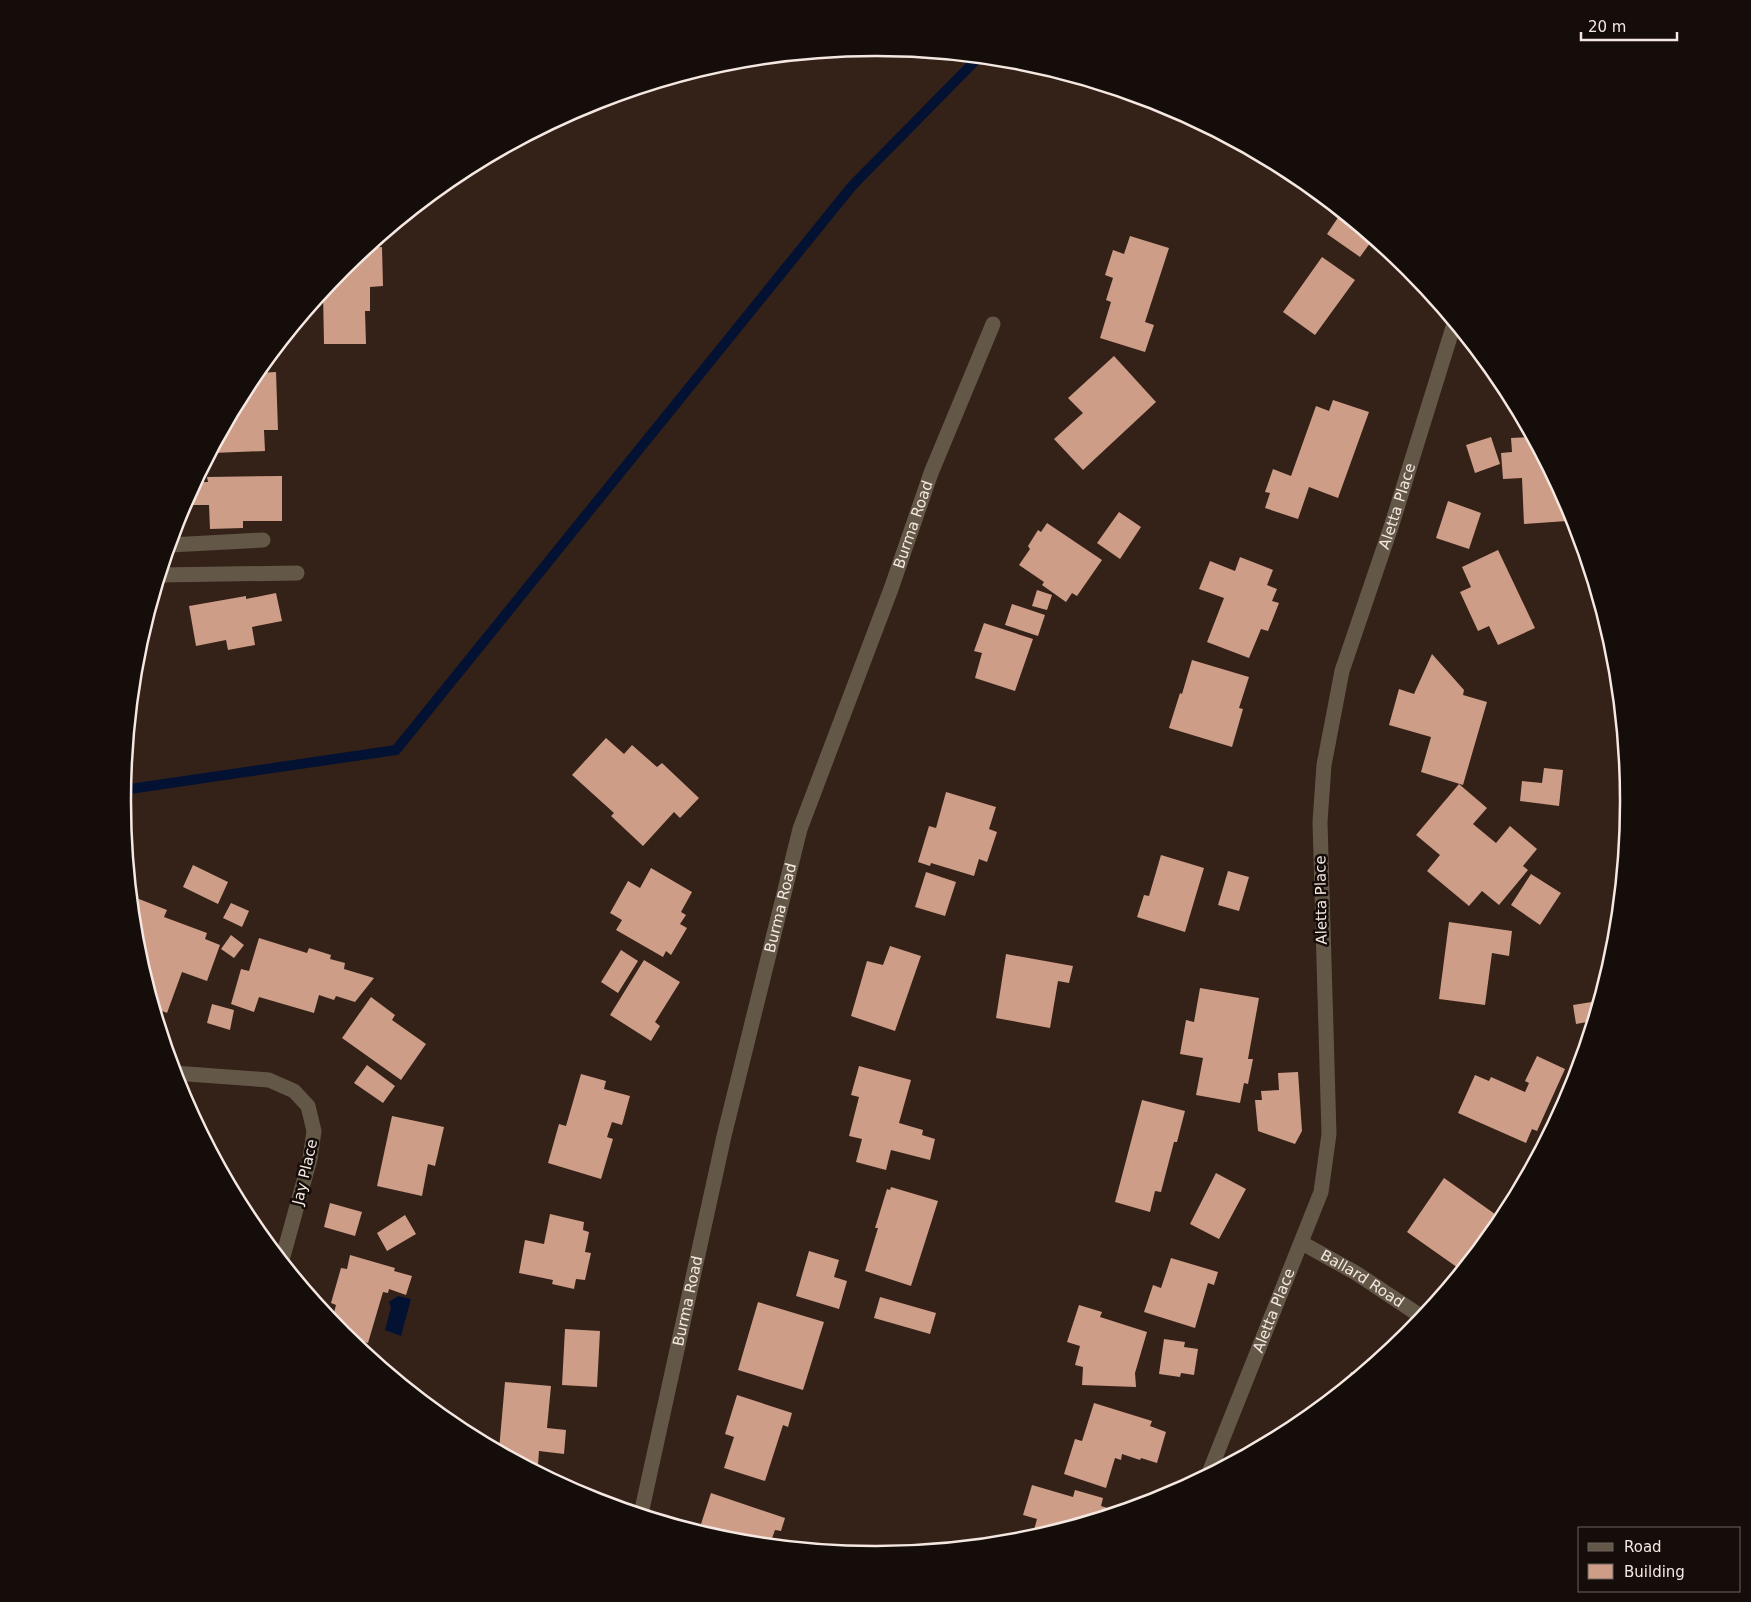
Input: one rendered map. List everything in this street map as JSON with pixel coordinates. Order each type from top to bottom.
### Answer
[{"type":"street","name":"Burma Road","points":[[642,1508],[724,1136],[800,829],[891,589],[931,473],[993,324]]},
{"type":"street","name":"Aletta Place","points":[[1212,1465],[1321,1192],[1329,1134],[1320,822],[1324,765],[1342,671],[1392,524],[1452,331]]},
{"type":"street","points":[[176,545],[264,540]]},
{"type":"street","points":[[166,575],[297,573]]},
{"type":"street","name":"Jay Place","points":[[182,1074],[269,1080],[294,1091],[308,1106],[314,1131],[310,1159],[284,1253]]},
{"type":"street","name":"Ballard Road","points":[[1302,1242],[1356,1273],[1416,1313]]},
{"type":"water","points":[[398,1296],[411,1299],[401,1336],[385,1330],[391,1307],[389,1302]]},
{"type":"building","points":[[1338,217],[1370,244],[1360,257],[1327,234]]},
{"type":"building","points":[[1130,236],[1169,248],[1145,322],[1154,325],[1145,352],[1100,338],[1111,302],[1106,300],[1113,278],[1105,275],[1113,250],[1124,254]]},
{"type":"building","points":[[377,247],[382,247],[383,286],[370,287],[370,311],[365,311],[366,344],[324,344],[323,302]]},
{"type":"building","points":[[1322,257],[1355,280],[1315,335],[1283,312]]},
{"type":"building","points":[[1114,356],[1156,402],[1083,470],[1054,439],[1083,413],[1068,398]]},
{"type":"building","points":[[267,372],[276,372],[278,430],[264,430],[265,451],[218,453],[256,387]]},
{"type":"building","points":[[1333,400],[1369,412],[1338,498],[1309,487],[1298,519],[1265,508],[1270,493],[1265,492],[1273,469],[1291,476],[1316,406],[1329,411]]},
{"type":"building","points":[[1491,437],[1500,464],[1475,473],[1466,445]]},
{"type":"building","points":[[1524,437],[1566,521],[1524,524],[1522,478],[1503,479],[1501,453],[1512,452],[1511,438]]},
{"type":"building","points":[[282,476],[282,521],[243,521],[243,528],[210,529],[209,505],[192,505],[203,482],[208,482],[207,477]]},
{"type":"building","points":[[1448,501],[1481,513],[1469,549],[1436,538]]},
{"type":"building","points":[[1119,512],[1141,527],[1120,559],[1097,543]]},
{"type":"building","points":[[1047,523],[1102,560],[1077,596],[1072,593],[1066,602],[1042,585],[1044,582],[1019,565],[1030,549],[1028,546],[1038,530],[1041,532]]},
{"type":"building","points":[[1498,550],[1535,628],[1498,645],[1489,626],[1478,631],[1460,592],[1471,587],[1462,567]]},
{"type":"building","points":[[1240,557],[1273,570],[1267,585],[1277,589],[1272,601],[1279,603],[1268,631],[1261,629],[1249,658],[1207,642],[1224,598],[1199,589],[1210,561],[1235,571]]},
{"type":"building","points":[[1037,590],[1052,595],[1047,610],[1032,606]]},
{"type":"building","points":[[276,593],[282,621],[252,627],[255,645],[228,650],[226,640],[196,646],[189,606],[246,596],[246,599]]},
{"type":"building","points":[[1012,604],[1045,615],[1038,636],[1005,625]]},
{"type":"building","points":[[984,623],[1033,639],[1015,691],[975,678],[982,653],[974,651]]},
{"type":"building","points":[[1432,654],[1464,690],[1463,695],[1487,702],[1463,785],[1421,772],[1431,737],[1389,725],[1399,689],[1414,694]]},
{"type":"building","points":[[1192,660],[1249,677],[1239,708],[1243,709],[1232,747],[1169,728]]},
{"type":"building","points":[[606,738],[624,754],[632,745],[657,767],[662,763],[699,798],[680,818],[674,812],[643,846],[611,816],[614,813],[572,775]]},
{"type":"building","points":[[1544,768],[1563,770],[1559,806],[1520,801],[1522,781],[1542,783]]},
{"type":"building","points":[[1459,784],[1487,808],[1473,824],[1496,843],[1510,826],[1537,849],[1523,866],[1528,870],[1499,905],[1482,891],[1469,906],[1427,871],[1440,855],[1416,835]]},
{"type":"building","points":[[946,792],[996,807],[989,829],[997,832],[987,862],[979,859],[974,876],[931,863],[930,866],[918,862],[929,826],[936,828]]},
{"type":"building","points":[[1161,855],[1204,868],[1185,932],[1137,917],[1144,895],[1149,896]]},
{"type":"building","points":[[193,865],[228,882],[218,904],[183,887]]},
{"type":"building","points":[[651,868],[692,892],[681,912],[686,915],[680,924],[687,928],[671,955],[666,951],[663,957],[616,930],[622,920],[610,913],[628,881],[640,888]]},
{"type":"building","points":[[1228,871],[1249,877],[1239,911],[1218,905]]},
{"type":"building","points":[[926,872],[956,882],[945,916],[915,907]]},
{"type":"building","points":[[1531,874],[1561,893],[1540,925],[1511,905]]},
{"type":"building","points":[[139,899],[167,910],[164,917],[207,933],[205,939],[220,945],[207,981],[182,972],[167,1013],[161,1011],[156,994],[138,902]]},
{"type":"building","points":[[231,903],[249,911],[242,927],[223,918]]},
{"type":"building","points":[[1449,922],[1512,931],[1509,956],[1492,953],[1485,1005],[1439,999]]},
{"type":"building","points":[[231,935],[244,945],[234,958],[221,949]]},
{"type":"building","points":[[259,938],[307,953],[309,948],[331,955],[330,959],[345,963],[344,969],[374,978],[355,1002],[336,996],[334,1000],[319,995],[314,1013],[259,997],[254,1012],[231,1004],[241,969],[249,971]]},
{"type":"building","points":[[890,946],[921,956],[895,1031],[851,1016],[867,961],[883,965]]},
{"type":"building","points":[[621,950],[638,961],[618,993],[601,982]]},
{"type":"building","points":[[1006,954],[1073,966],[1069,983],[1058,981],[1050,1028],[996,1018]]},
{"type":"building","points":[[644,960],[680,982],[655,1022],[660,1026],[651,1041],[610,1015]]},
{"type":"building","points":[[1200,988],[1259,998],[1248,1059],[1253,1059],[1248,1084],[1244,1083],[1240,1103],[1196,1095],[1203,1058],[1180,1054],[1186,1020],[1194,1022]]},
{"type":"building","points":[[371,997],[395,1015],[392,1020],[426,1044],[401,1080],[342,1038]]},
{"type":"building","points":[[1593,1002],[1586,1022],[1576,1024],[1573,1005]]},
{"type":"building","points":[[212,1004],[234,1010],[230,1030],[207,1023]]},
{"type":"building","points":[[1537,1056],[1565,1069],[1537,1131],[1532,1129],[1526,1143],[1458,1113],[1475,1075],[1489,1081],[1491,1077],[1525,1092],[1529,1083],[1525,1081]]},
{"type":"building","points":[[367,1065],[395,1086],[383,1103],[354,1083]]},
{"type":"building","points":[[859,1066],[911,1080],[899,1123],[923,1130],[922,1135],[935,1139],[930,1160],[891,1150],[886,1170],[856,1162],[862,1139],[849,1136],[859,1097],[851,1095]]},
{"type":"building","points":[[1298,1072],[1302,1131],[1295,1144],[1258,1131],[1255,1100],[1262,1100],[1261,1091],[1279,1090],[1278,1073]]},
{"type":"building","points":[[581,1074],[606,1081],[604,1089],[630,1096],[622,1125],[612,1122],[607,1137],[613,1139],[601,1179],[548,1163],[559,1124],[566,1126]]},
{"type":"building","points":[[1142,1100],[1185,1111],[1177,1142],[1174,1142],[1161,1192],[1155,1191],[1150,1212],[1115,1202]]},
{"type":"building","points":[[392,1116],[444,1127],[435,1166],[428,1164],[422,1196],[377,1186]]},
{"type":"building","points":[[1216,1173],[1246,1189],[1219,1239],[1190,1224]]},
{"type":"building","points":[[1444,1178],[1495,1214],[1456,1266],[1407,1232]]},
{"type":"building","points":[[891,1187],[938,1201],[911,1286],[865,1271],[887,1189],[890,1190]]},
{"type":"building","points":[[330,1203],[362,1212],[355,1236],[324,1227]]},
{"type":"building","points":[[550,1214],[584,1222],[583,1230],[589,1232],[585,1252],[591,1253],[585,1280],[576,1279],[574,1289],[552,1284],[553,1280],[519,1273],[525,1240],[544,1244]]},
{"type":"building","points":[[405,1215],[416,1234],[387,1251],[377,1233]]},
{"type":"building","points":[[809,1251],[839,1260],[834,1277],[847,1281],[839,1309],[796,1296]]},
{"type":"building","points":[[350,1255],[395,1268],[394,1271],[412,1276],[406,1295],[389,1289],[388,1293],[383,1292],[368,1343],[364,1342],[349,1328],[334,1312],[336,1305],[331,1303],[341,1268],[347,1269]]},
{"type":"building","points":[[1171,1258],[1218,1272],[1214,1285],[1208,1283],[1195,1328],[1144,1312],[1153,1285],[1161,1288]]},
{"type":"building","points":[[880,1297],[936,1313],[930,1334],[874,1318]]},
{"type":"building","points":[[758,1302],[824,1322],[803,1390],[738,1370]]},
{"type":"building","points":[[1079,1305],[1102,1312],[1100,1317],[1147,1332],[1135,1373],[1136,1387],[1082,1385],[1083,1367],[1075,1365],[1080,1346],[1067,1342]]},
{"type":"building","points":[[565,1329],[600,1331],[597,1387],[562,1385]]},
{"type":"building","points":[[1164,1339],[1185,1342],[1184,1347],[1198,1349],[1194,1375],[1181,1373],[1180,1377],[1159,1374]]},
{"type":"building","points":[[505,1382],[551,1386],[547,1428],[566,1430],[564,1454],[539,1451],[538,1465],[500,1444]]},
{"type":"building","points":[[737,1395],[792,1413],[788,1427],[783,1425],[765,1481],[724,1468],[734,1437],[725,1434]]},
{"type":"building","points":[[1094,1403],[1152,1421],[1150,1426],[1166,1432],[1157,1463],[1122,1454],[1121,1460],[1115,1458],[1106,1488],[1064,1474],[1075,1439],[1082,1441]]},
{"type":"building","points":[[1032,1485],[1073,1497],[1075,1490],[1103,1498],[1101,1506],[1108,1508],[1035,1528],[1037,1519],[1023,1515]]},
{"type":"building","points":[[711,1493],[785,1518],[781,1531],[775,1530],[772,1538],[701,1524]]},
{"type":"waterway","points":[[131,789],[396,750],[852,186],[973,63]]}]
